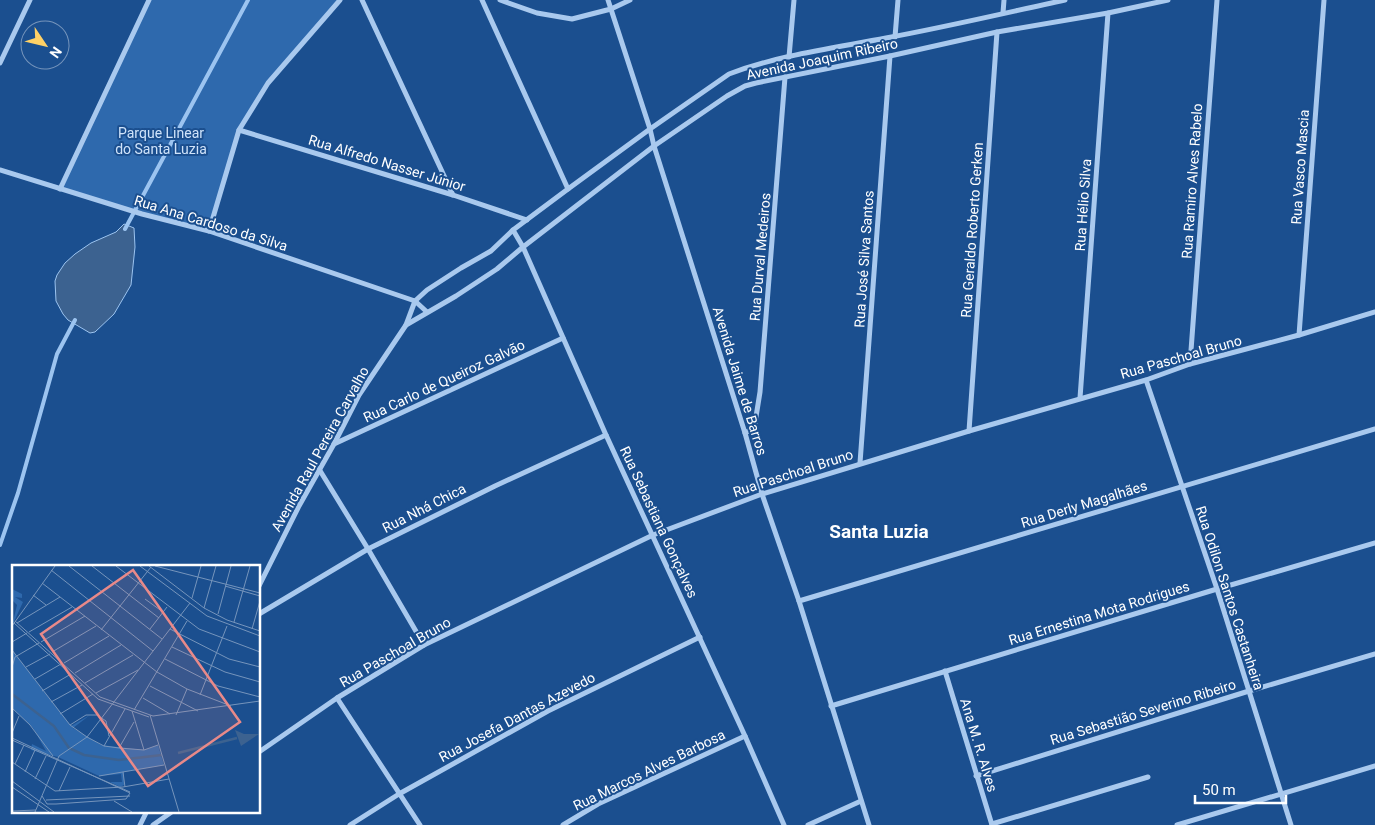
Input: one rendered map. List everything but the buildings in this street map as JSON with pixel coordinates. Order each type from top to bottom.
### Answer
[{"type":"street","points":[[0,63],[30,0]]},
{"type":"street","points":[[60,188],[149,0]]},
{"type":"street","points":[[209,231],[240,130],[268,83],[340,0]]},
{"type":"street","points":[[362,0],[453,195]]},
{"type":"street","points":[[482,0],[568,189]]},
{"type":"street","points":[[500,0],[537,13],[572,19],[611,9],[630,0]]},
{"type":"street","name":"Avenida Jaime de Barros","points":[[608,0],[650,129],[762,494],[799,601],[869,825]]},
{"type":"street","points":[[789,57],[794,0]]},
{"type":"street","points":[[895,37],[898,0]]},
{"type":"street","points":[[1003,13],[1004,0]]},
{"type":"street","name":"Avenida Joaquim Ribeiro","points":[[415,301],[427,290],[491,251],[526,220],[650,129],[730,74],[789,57],[895,37],[1065,0]]},
{"type":"street","name":"Avenida Joaquim Ribeiro","points":[[427,312],[456,296],[497,269],[654,146],[727,96],[745,86],[997,32],[1108,13],[1168,0]]},
{"type":"street","name":"Rua Ramiro Alves Rabelo","points":[[1190,364],[1217,0]]},
{"type":"street","name":"Rua Vasco Mascia","points":[[1299,335],[1324,0]]},
{"type":"street","name":"Rua Hélio Silva","points":[[1080,398],[1108,13]]},
{"type":"street","name":"Rua Geraldo Roberto Gerken","points":[[969,431],[997,32]]},
{"type":"street","name":"Rua José Silva Santos","points":[[860,463],[890,56]]},
{"type":"street","name":"Rua Durval Medeiros","points":[[745,434],[752,429],[755,423],[760,392],[785,77]]},
{"type":"street","name":"Rua Alfredo Nasser Júnior","points":[[240,130],[453,195],[526,220]]},
{"type":"street","name":"Rua Ana Cardoso da Silva","points":[[0,170],[142,214],[209,231],[415,301]]},
{"type":"street","name":"Rua Sebastiana Gonçalves","points":[[513,230],[523,247],[606,435],[700,637],[784,825]]},
{"type":"street","points":[[415,301],[427,312]]},
{"type":"street","name":"Avenida Raul Pereira Carvalho","points":[[260,584],[298,506],[334,444],[359,395],[406,325],[415,301]]},
{"type":"street","name":"Avenida Raul Pereira Carvalho","points":[[406,325],[427,312]]},
{"type":"street","name":"Rua Paschoal Bruno","points":[[260,751],[337,698],[424,645],[653,535],[762,494],[860,463],[1146,380],[1190,364],[1299,335],[1375,312]]},
{"type":"street","name":"Rua Carlo de Queiroz Galvão","points":[[334,444],[563,338]]},
{"type":"street","name":"Rua Odilon Santos Castanheira","points":[[1146,380],[1217,589],[1291,825]]},
{"type":"street","name":"Rua Derly Magalhães","points":[[799,601],[1375,429]]},
{"type":"street","name":"Rua Nhá Chica","points":[[260,613],[368,549],[495,486],[606,435]]},
{"type":"street","points":[[319,470],[424,645]]},
{"type":"street","name":"Rua Ernestina Mota Rodrigues","points":[[831,706],[1375,543]]},
{"type":"street","name":"Rua Josefa Dantas Azevedo","points":[[350,825],[399,794],[548,711],[700,637]]},
{"type":"street","name":"Rua Sebastião Severino Ribeiro","points":[[976,776],[1375,654]]},
{"type":"street","name":"Ana M. R. Alves","points":[[945,672],[992,824]]},
{"type":"street","points":[[337,698],[420,825]]},
{"type":"street","name":"Rua Marcos Alves Barbosa","points":[[563,825],[598,804],[745,736]]},
{"type":"street","points":[[1178,825],[1375,766]]},
{"type":"street","points":[[992,824],[1148,777]]},
{"type":"street","points":[[808,825],[861,801]]},
{"type":"street","points":[[140,825],[146,812]]},
{"type":"street","points":[[153,825],[172,812]]},
{"type":"green space","name":"Parque Linear do Santa Luzia","points":[[149,0],[340,0],[268,83],[239,130],[209,231],[60,189]]},
{"type":"shaded area","points":[[124,224],[134,228],[135,247],[131,285],[114,314],[95,332],[90,333],[68,320],[63,314],[56,301],[55,281],[65,263],[75,254],[91,243],[116,232]]},
{"type":"waterway","points":[[125,229],[248,0]]},
{"type":"waterway","points":[[0,545],[18,493],[57,354],[75,320]]},
{"type":"district","name":"Santa Luzia","points":[[879,531]]}]
